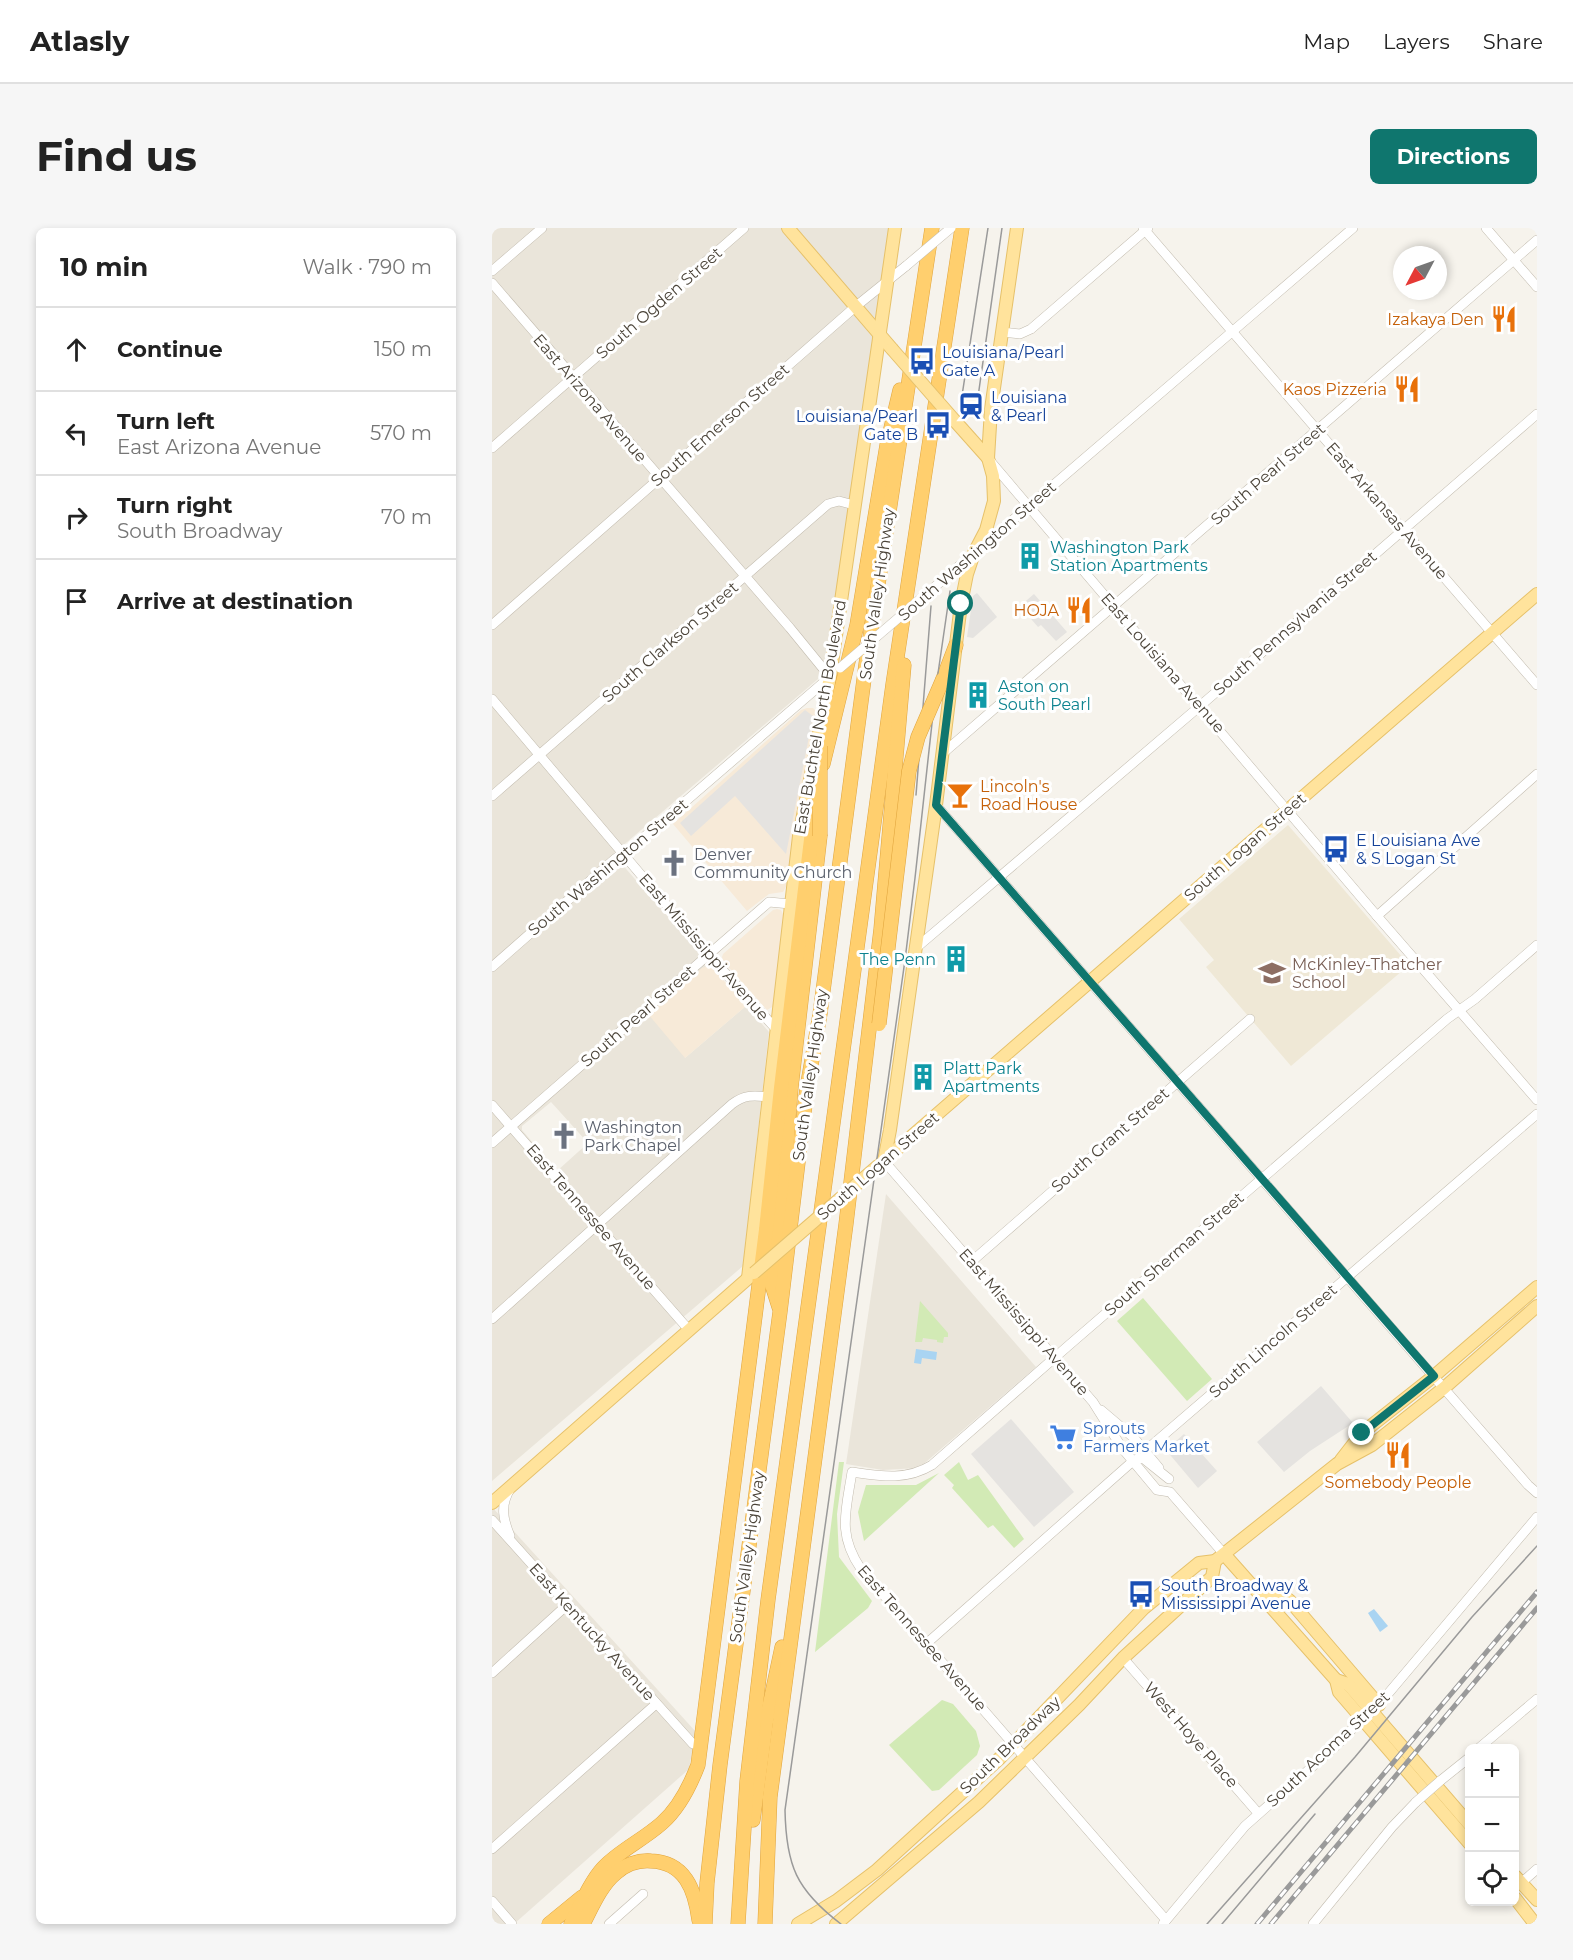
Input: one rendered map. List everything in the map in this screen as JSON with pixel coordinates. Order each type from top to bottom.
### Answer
[{"type":"highway","name":"South Valley Highway","points":[[705,1924],[707,1883],[720,1765],[807,1088],[848,791],[932,228]]},
{"type":"highway","name":"South Valley Highway","points":[[738,1924],[747,1781],[767,1611],[893,684],[962,228]]},
{"type":"highway","points":[[571,1924],[597,1874],[617,1854],[664,1822],[673,1812],[692,1780],[699,1758],[766,1230],[813,816],[827,744],[857,625],[887,445],[919,309]]},
{"type":"highway","points":[[765,1924],[770,1797],[846,1224],[881,929],[914,549]]},
{"type":"highway","points":[[846,1224],[879,1024],[909,771],[918,737],[956,645]]},
{"type":"highway","points":[[780,1312],[772,1285],[791,1088],[820,836],[821,726]]},
{"type":"highway","points":[[740,1902],[766,1722],[807,1521]]},
{"type":"highway","points":[[582,1924],[602,1890],[616,1873],[636,1862],[647,1861],[669,1863],[684,1876],[694,1895],[700,1924]]},
{"type":"highway","points":[[549,1924],[588,1892]]},
{"type":"main road","name":"East Louisiana Avenue","points":[[788,228],[988,458]]},
{"type":"main road","name":"East Buchtel North Boulevard","points":[[751,1276],[768,1097],[800,826],[830,677],[895,228]]},
{"type":"main road","points":[[882,1163],[916,948],[964,586],[974,554],[986,530],[994,501],[993,476],[988,458],[991,409],[1017,228]]},
{"type":"main road","name":"South Logan Street","points":[[492,1503],[689,1329],[1537,594]]},
{"type":"main road","name":"South Broadway","points":[[1337,1464],[1362,1433],[1434,1376],[1537,1287]]},
{"type":"main road","name":"South Broadway","points":[[798,1924],[855,1888],[877,1870],[1000,1758],[1144,1608],[1199,1563],[1220,1558],[1337,1464],[1372,1445],[1444,1388],[1537,1306]]},
{"type":"main road","points":[[1220,1558],[1260,1594],[1336,1680],[1339,1692],[1465,1838]]},
{"type":"main road","name":"South Broadway","points":[[840,1922],[971,1809],[1025,1758],[1123,1658],[1212,1577],[1220,1558]]},
{"type":"main road","points":[[1260,1594],[1286,1597],[1377,1707]]},
{"type":"main road","points":[[1336,1680],[1348,1684],[1465,1819]]},
{"type":"main road","points":[[1455,1827],[1465,1835]]},
{"type":"main road","points":[[1519,1882],[1537,1900]]},
{"type":"main road","points":[[1519,1903],[1535,1924]]},
{"type":"street","points":[[492,271],[542,228]]},
{"type":"street","name":"South Ogden Street","points":[[492,447],[744,228]]},
{"type":"street","name":"South Emerson Street","points":[[492,625],[855,307],[951,228]]},
{"type":"street","name":"South Washington Street","points":[[492,967],[613,860],[624,854],[1353,228]]},
{"type":"street","points":[[1486,228],[1537,287]]},
{"type":"street","points":[[1002,332],[1020,334],[1031,329],[1146,229]]},
{"type":"street","name":"East Arkansas Avenue","points":[[1146,229],[1537,685]]},
{"type":"street","name":"South Pearl Street","points":[[942,754],[1537,240]]},
{"type":"street","name":"East Arizona Avenue","points":[[492,283],[830,677]]},
{"type":"street","name":"South Pennsylvania Street","points":[[916,948],[1537,414]]},
{"type":"street","name":"East Louisiana Avenue","points":[[988,458],[1287,811],[1537,1100]]},
{"type":"street","name":"South Clarkson Street","points":[[492,796],[828,504],[839,501],[854,505]]},
{"type":"street","name":"East Mississippi Avenue","points":[[492,699],[708,954],[776,1029]]},
{"type":"street","points":[[1377,916],[1537,774]]},
{"type":"street","points":[[936,805],[1528,1485],[1537,1492]]},
{"type":"street","name":"South Pearl Street","points":[[492,1143],[769,902],[790,904]]},
{"type":"street","name":"South Sherman Street","points":[[852,1472],[890,1477],[909,1475],[939,1460],[1054,1357],[1447,1018],[1460,1010],[1537,945]]},
{"type":"street","name":"South Grant Street","points":[[971,1262],[1250,1019]]},
{"type":"street","points":[[492,1319],[738,1100],[749,1095],[768,1097]]},
{"type":"street","name":"East Tennessee Avenue","points":[[492,1105],[689,1329]]},
{"type":"street","name":"South Lincoln Street","points":[[1145,1451],[1537,1114]]},
{"type":"street","name":"East Mississippi Avenue","points":[[882,1163],[1093,1402],[1134,1438],[1169,1479]]},
{"type":"street","name":"East Mississippi Avenue","points":[[1093,1402],[1122,1448],[1157,1490],[1170,1492],[1220,1558]]},
{"type":"street","points":[[926,1644],[1133,1461],[1139,1458],[1144,1459],[1169,1479],[1170,1492]]},
{"type":"street","name":"East Tennessee Avenue","points":[[852,1472],[845,1517],[848,1547],[861,1569],[1165,1922]]},
{"type":"street","points":[[1528,1485],[1537,1477]]},
{"type":"street","points":[[513,1484],[505,1497],[502,1509],[513,1544]]},
{"type":"street","name":"South Acoma Street","points":[[1165,1922],[1245,1826],[1377,1707],[1537,1517]]},
{"type":"street","name":"East Kentucky Avenue","points":[[492,1520],[693,1744]]},
{"type":"street","points":[[492,1673],[567,1605]]},
{"type":"street","name":"West Hoye Place","points":[[1123,1658],[1258,1813]]},
{"type":"street","points":[[1485,1744],[1537,1699]]},
{"type":"street","points":[[492,1849],[656,1704]]},
{"type":"street","points":[[1313,1924],[1392,1827],[1416,1802],[1465,1760]]},
{"type":"street","points":[[1519,1879],[1537,1869]]},
{"type":"street","points":[[609,1924],[643,1894]]},
{"type":"street","points":[[492,1901],[512,1924]]},
{"type":"shaded area","points":[[492,228],[899,228],[839,661],[613,854],[711,966],[708,966],[685,1058],[746,1006],[769,1032],[743,1266],[492,1481]],"holes":[[[551,1102],[588,1143],[557,1171],[522,1130],[522,1126]]]},
{"type":"shaded area","points":[[977,593],[997,617],[973,638],[967,637],[973,596]]},
{"type":"shaded area","points":[[1034,594],[1067,632],[1056,641],[1041,625],[1038,627],[1020,606]]},
{"type":"shaded area","points":[[813,708],[818,713],[788,883],[783,892],[769,894],[747,911],[673,824],[801,710]]},
{"type":"shaded area","points":[[805,710],[813,716],[786,854],[735,796],[691,836],[680,823]]},
{"type":"shaded area","points":[[1288,825],[1409,965],[1291,1066],[1206,967],[1214,960],[1179,919]]},
{"type":"shaded area","points":[[773,910],[781,910],[784,916],[774,1006],[767,1010],[723,961],[722,957]]},
{"type":"shaded area","points":[[711,966],[746,1006],[685,1058],[648,1014],[702,968]]},
{"type":"shaded area","points":[[886,1194],[1036,1367],[919,1468],[883,1470],[846,1464]]},
{"type":"shaded area","points":[[1321,1386],[1353,1423],[1310,1451],[1284,1472],[1257,1442]]},
{"type":"shaded area","points":[[1011,1419],[1074,1492],[1034,1527],[971,1454]]},
{"type":"shaded area","points":[[1184,1434],[1217,1471],[1198,1488],[1166,1450]]},
{"type":"shaded area","points":[[492,1507],[696,1732],[689,1769],[514,1924],[492,1924]]},
{"type":"green space","points":[[1143,1298],[1212,1379],[1187,1401],[1117,1321]]},
{"type":"green space","points":[[920,1301],[948,1333],[943,1343],[923,1338],[922,1342],[915,1342]]},
{"type":"green space","points":[[839,1462],[844,1462],[837,1514],[839,1557],[872,1601],[868,1608],[815,1652]]},
{"type":"green space","points":[[959,1462],[968,1480],[978,1475],[1024,1539],[1014,1548],[993,1525],[988,1528],[952,1488],[954,1485],[944,1475]]},
{"type":"green space","points":[[939,1473],[864,1541],[858,1512],[866,1485],[916,1485]]},
{"type":"green space","points":[[942,1700],[953,1704],[976,1731],[980,1746],[977,1755],[939,1790],[932,1791],[889,1745]]},
{"type":"water","points":[[916,1349],[937,1352],[936,1360],[922,1358],[921,1364],[914,1363]]},
{"type":"water","points":[[1374,1609],[1388,1626],[1380,1632],[1368,1613]]},
{"type":"tram line","points":[[961,402],[988,228]]},
{"type":"tram line","points":[[975,418],[1002,228]]},
{"type":"tram line","points":[[841,1924],[813,1900],[796,1875],[788,1846],[785,1810],[905,960],[936,687],[950,591]]},
{"type":"tram line","points":[[916,795],[931,606]]},
{"type":"tram line","points":[[1207,1924],[1355,1757],[1472,1617],[1537,1546]]},
{"type":"tram line","points":[[1222,1924],[1315,1814]]},
{"type":"railway","points":[[1257,1924],[1537,1592]]},
{"type":"railway","points":[[1271,1924],[1537,1608]]},
{"type":"place","name":"Izakaya Den","points":[[1504,319]]},
{"type":"place","name":"Louisiana/Pearl Gate A","points":[[922,361]]},
{"type":"place","name":"Kaos Pizzeria","points":[[1407,389]]},
{"type":"place","name":"Louisiana & Pearl","points":[[971,406]]},
{"type":"place","name":"Louisiana/Pearl Gate B","points":[[938,425]]},
{"type":"place","name":"Washington Park Station Apartments","points":[[1030,556]]},
{"type":"place","name":"HOJA","points":[[1079,610]]},
{"type":"place","name":"Aston on South Pearl","points":[[978,695]]},
{"type":"place","name":"Lincoln's Road House","points":[[960,795]]},
{"type":"place","name":"E Louisiana Ave & S Logan St","points":[[1336,849]]},
{"type":"place","name":"Denver Community Church","points":[[674,863]]},
{"type":"place","name":"The Penn","points":[[956,959]]},
{"type":"place","name":"McKinley-Thatcher School","points":[[1272,973]]},
{"type":"place","name":"Platt Park Apartments","points":[[923,1077]]},
{"type":"place","name":"Washington Park Chapel","points":[[564,1136]]},
{"type":"place","name":"Sprouts Farmers Market","points":[[1063,1437]]},
{"type":"place","name":"Somebody People","points":[[1398,1455]]},
{"type":"place","name":"South Broadway & Mississippi Avenue","points":[[1141,1594]]},
{"type":"route","points":[[961,604],[936,805],[1434,1376],[1362,1433]]}]
